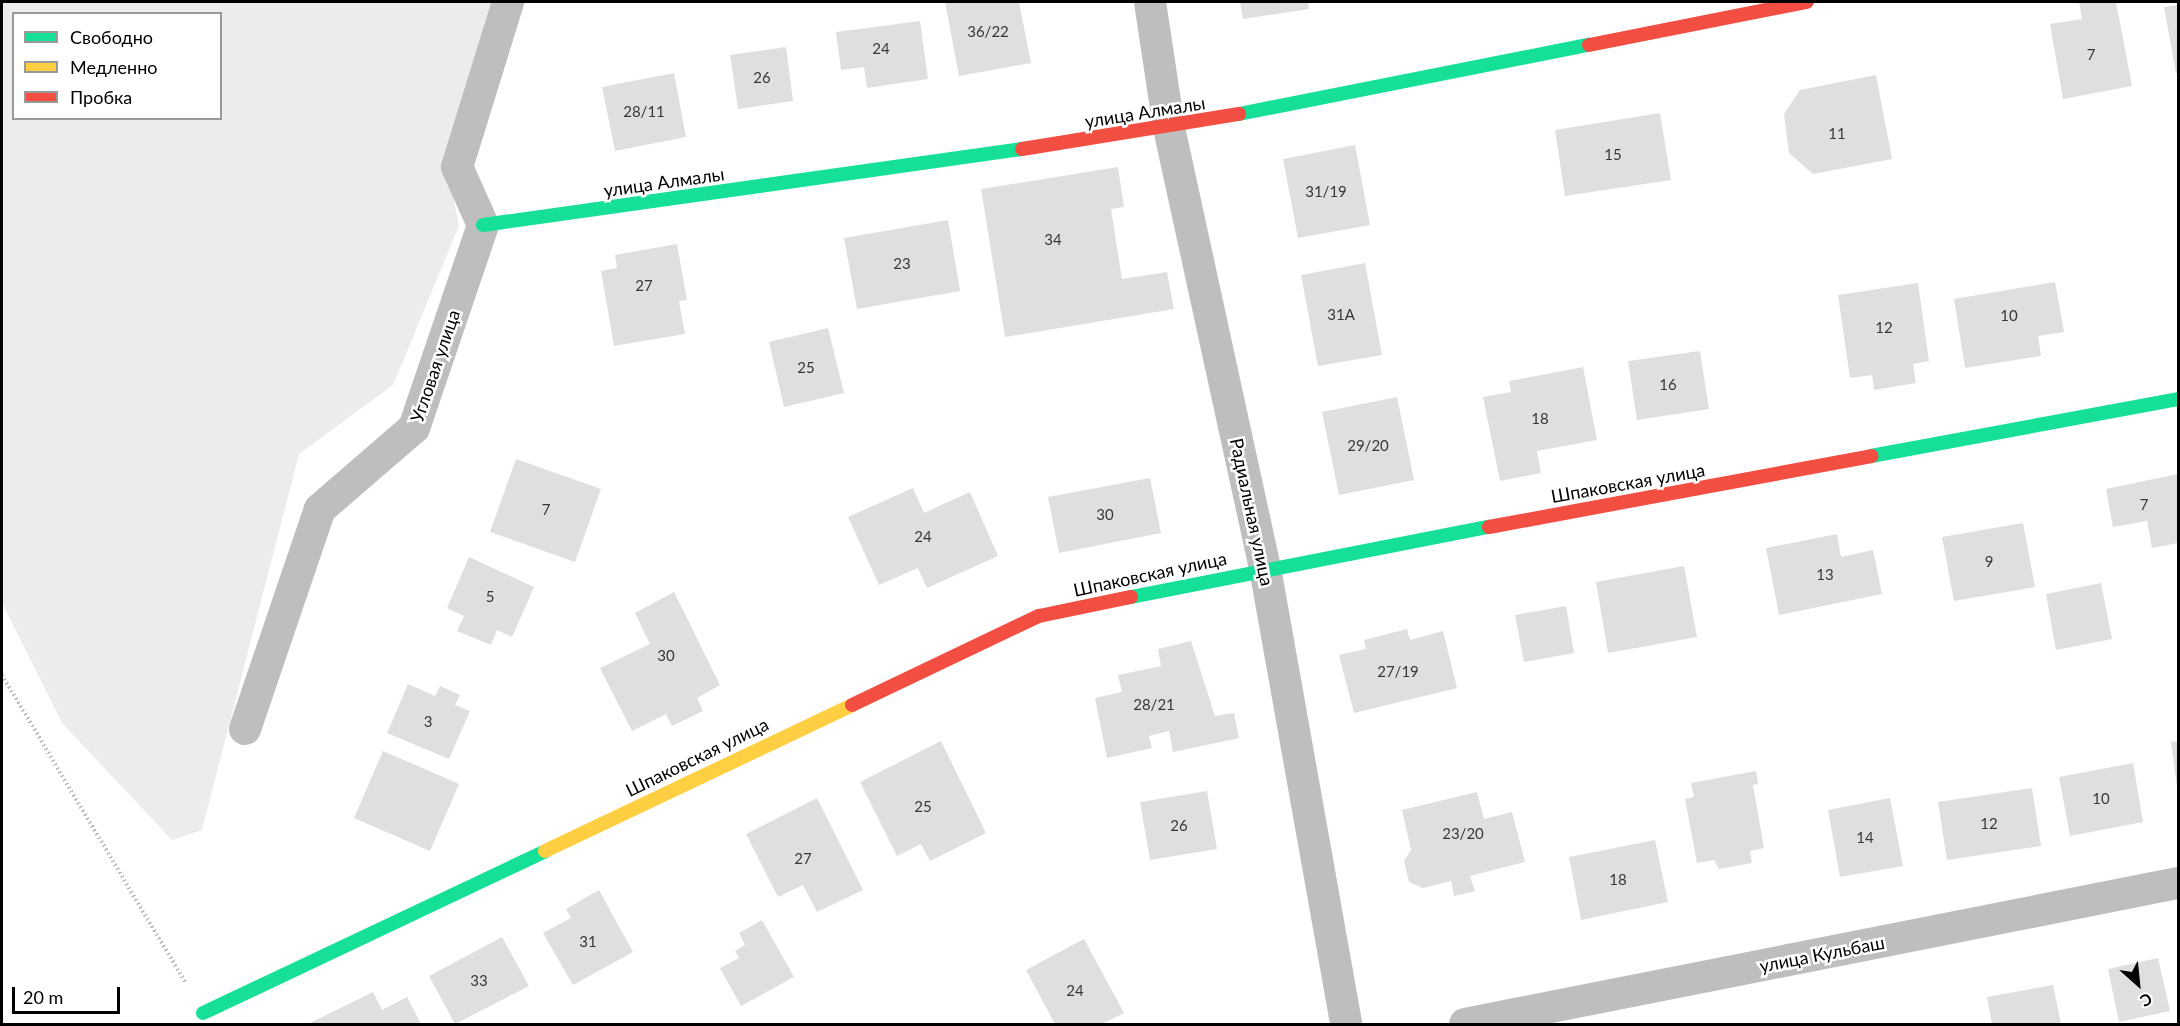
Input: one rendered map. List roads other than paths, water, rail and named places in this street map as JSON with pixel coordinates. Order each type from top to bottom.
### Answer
[{"type":"street","points":[[483,225],[457,167],[508,2]]},
{"type":"street","name":"Радиальная улица","points":[[1149,2],[1169,128],[1265,568],[1346,1024]]},
{"type":"street","name":"улица Алмалы","points":[[483,225],[1169,128],[1807,2]]},
{"type":"street","name":"Угловая улица","points":[[245,729],[320,508],[414,428],[483,225]]},
{"type":"street","name":"Шпаковская улица","points":[[203,1013],[991,636],[1039,616],[1265,568],[2178,399]]},
{"type":"street","name":"улица Кульбаш","points":[[1465,1024],[2178,883]]}]
